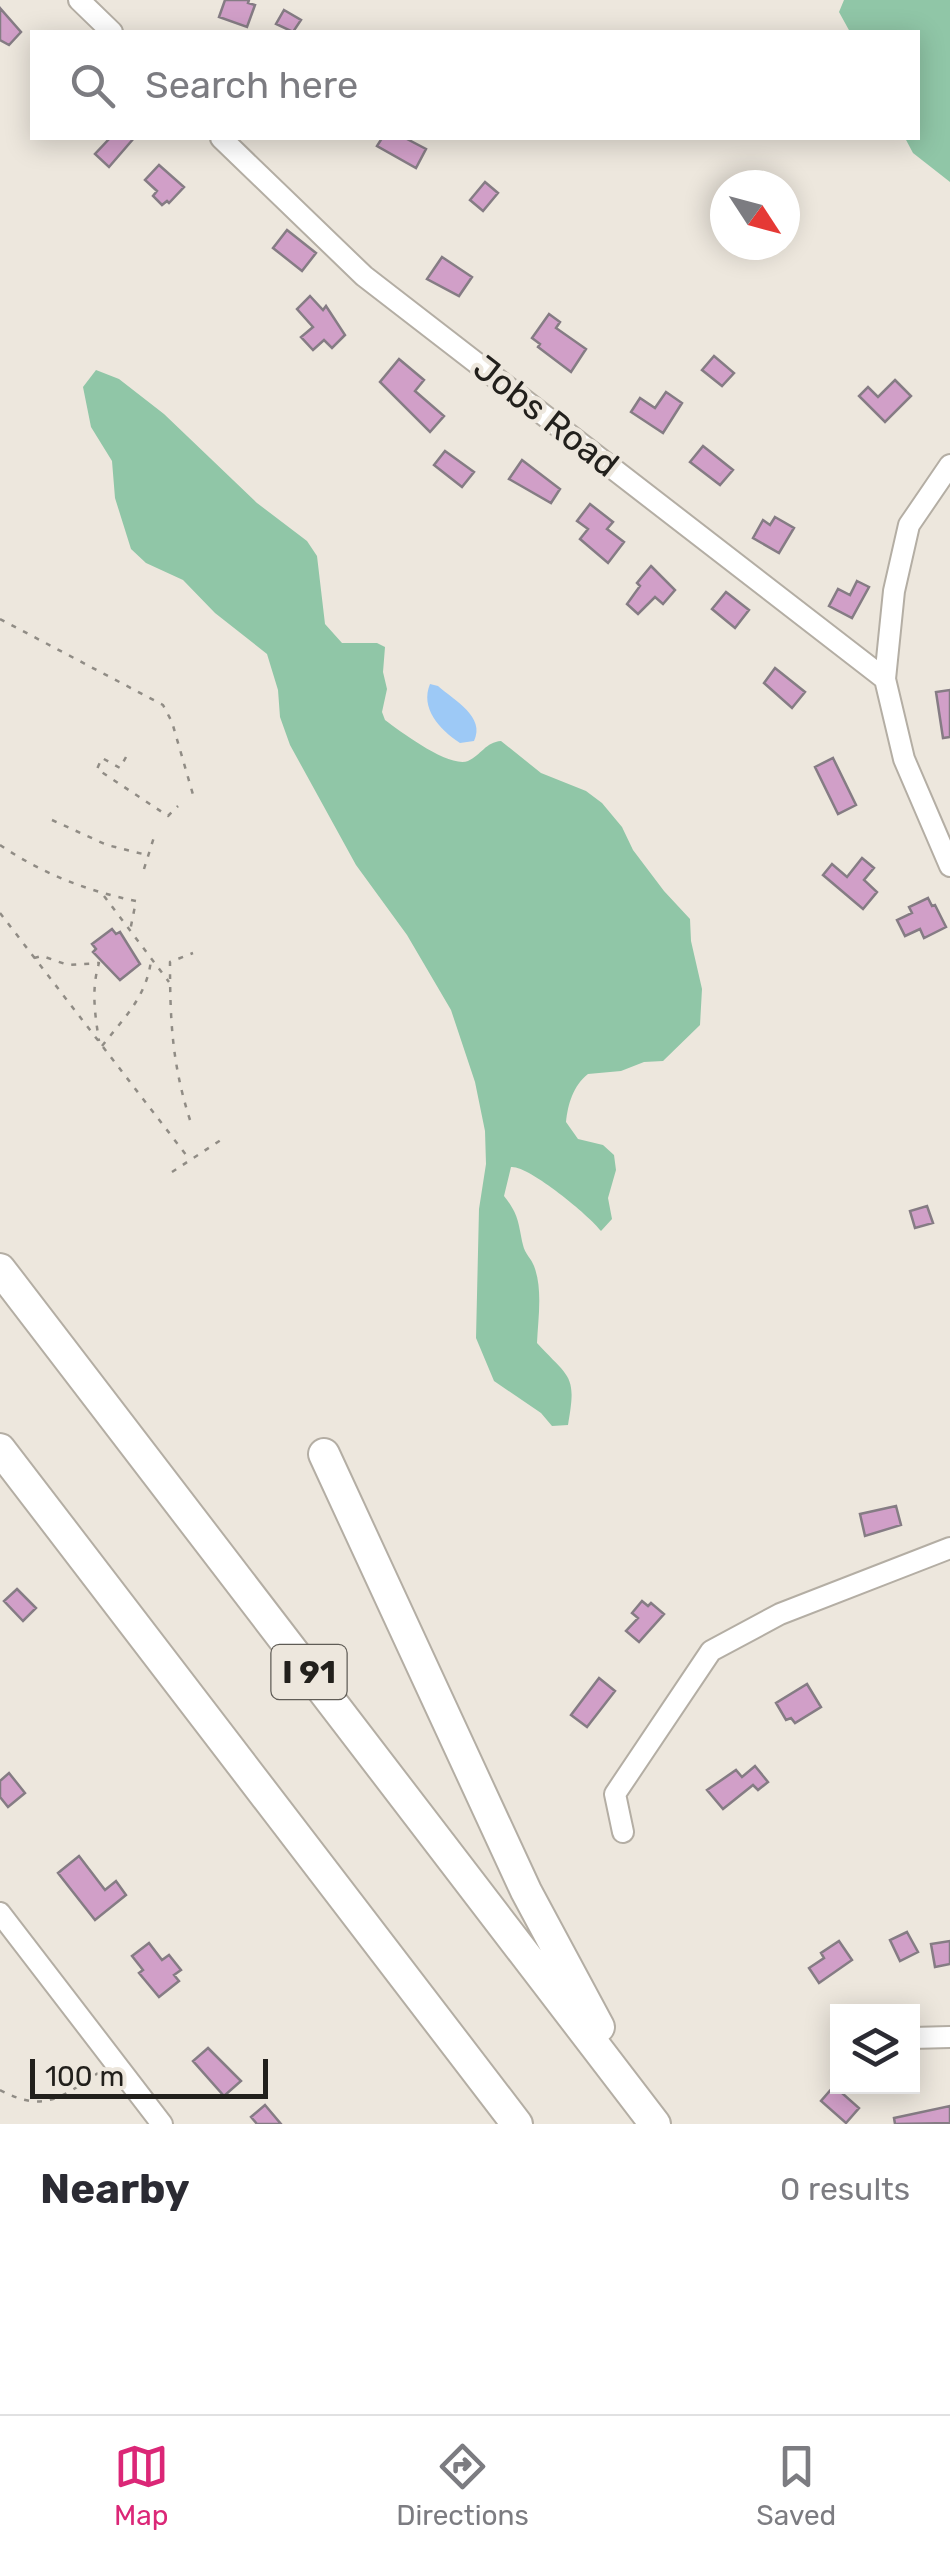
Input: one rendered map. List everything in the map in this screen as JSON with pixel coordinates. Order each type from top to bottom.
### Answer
[{"type":"highway","name":"I 91","points":[[0,1269],[655,2124]]},
{"type":"highway","points":[[0,1449],[517,2124]]},
{"type":"highway","points":[[324,1454],[506,1849],[596,2022],[618,2076]]},
{"type":"street","points":[[79,0],[110,30]]},
{"type":"street","name":"Jobs Road","points":[[223,140],[364,276],[885,679]]},
{"type":"street","points":[[950,465],[909,525],[894,591],[885,679],[904,759],[950,866]]},
{"type":"street","points":[[623,1832],[615,1794],[710,1651],[780,1614],[950,1548]]},
{"type":"street","points":[[0,1913],[162,2124]]},
{"type":"street","points":[[920,2038],[950,2037]]},
{"type":"path","points":[[0,619],[162,705],[172,722],[194,798]]},
{"type":"path","points":[[126,756],[120,768],[102,758],[98,769],[168,816],[178,806]]},
{"type":"path","points":[[52,820],[107,845],[147,855]]},
{"type":"path","points":[[144,869],[156,834]]},
{"type":"path","points":[[0,845],[48,872],[103,894],[136,901],[130,931]]},
{"type":"path","points":[[103,894],[170,983]]},
{"type":"path","points":[[0,914],[190,1160]]},
{"type":"path","points":[[190,1120],[176,1074],[170,1029],[170,962],[194,953]]},
{"type":"path","points":[[34,958],[42,956],[68,965],[99,963],[94,1004],[101,1045]]},
{"type":"path","points":[[101,1045],[142,995],[149,980],[151,958]]},
{"type":"path","points":[[172,1172],[224,1138]]},
{"type":"path","points":[[0,2090],[20,2100],[45,2102],[74,2090],[112,2062]]},
{"type":"green space","points":[[844,0],[950,0],[950,182],[913,153],[906,140],[920,140],[920,30],[849,30],[839,12]]},
{"type":"green space","points":[[96,370],[119,379],[164,414],[257,503],[307,541],[317,556],[325,624],[342,643],[377,643],[385,647],[385,720],[425,748],[460,762],[501,741],[541,773],[586,791],[622,827],[633,850],[690,919],[702,989],[700,1025],[663,1061],[588,1074],[575,1090],[568,1109],[566,1122],[578,1139],[603,1145],[614,1155],[616,1170],[608,1198],[612,1219],[601,1231],[558,1192],[531,1174],[511,1167],[504,1196],[515,1214],[524,1248],[537,1275],[537,1343],[564,1371],[571,1386],[568,1425],[552,1426],[541,1413],[494,1381],[476,1338],[485,1131],[475,1082],[451,1010],[407,935],[356,865],[290,745],[267,654],[215,613],[183,580],[146,563],[131,549],[115,498],[112,461],[91,427],[83,387]]},
{"type":"water","points":[[430,684],[460,703],[472,717],[477,732],[474,741],[460,743],[439,725],[428,701]]},
{"type":"building","points":[[225,0],[249,0],[255,5],[247,27],[219,17]]},
{"type":"building","points":[[0,8],[21,32],[9,45],[0,40]]},
{"type":"building","points":[[284,10],[301,20],[294,30],[276,24]]},
{"type":"building","points":[[108,140],[132,140],[109,167],[95,154]]},
{"type":"building","points":[[381,140],[409,140],[426,149],[416,168],[377,146]]},
{"type":"building","points":[[159,165],[184,187],[162,205],[153,196],[157,191],[145,180]]},
{"type":"building","points":[[485,182],[498,193],[483,211],[470,200]]},
{"type":"building","points":[[287,230],[316,253],[302,271],[273,248]]},
{"type":"building","points":[[442,257],[472,277],[459,296],[427,279]]},
{"type":"building","points":[[310,296],[323,310],[326,306],[345,335],[332,348],[324,340],[313,350],[301,337],[313,327],[297,309]]},
{"type":"building","points":[[549,314],[560,322],[556,328],[586,349],[571,372],[532,338]]},
{"type":"building","points":[[714,356],[734,373],[722,386],[702,370]]},
{"type":"building","points":[[399,359],[424,380],[415,391],[444,416],[430,432],[380,382]]},
{"type":"building","points":[[895,380],[911,396],[885,422],[859,396],[868,387],[878,397]]},
{"type":"building","points":[[666,392],[682,403],[663,433],[631,412],[640,398],[655,408]]},
{"type":"building","points":[[703,446],[733,470],[720,485],[690,462]]},
{"type":"building","points":[[445,451],[474,472],[462,487],[434,465]]},
{"type":"building","points":[[522,460],[560,489],[551,503],[509,479]]},
{"type":"building","points":[[590,504],[613,522],[607,529],[624,542],[608,563],[580,539],[588,529],[577,521]]},
{"type":"building","points":[[775,517],[794,528],[779,553],[753,538],[763,520],[770,525]]},
{"type":"building","points":[[651,566],[675,590],[663,604],[655,597],[638,614],[627,604]]},
{"type":"building","points":[[857,581],[869,587],[852,618],[829,606],[838,589],[850,595]]},
{"type":"building","points":[[726,592],[749,610],[735,628],[712,609]]},
{"type":"building","points":[[775,668],[805,692],[792,708],[764,683]]},
{"type":"building","points":[[950,690],[950,737],[943,738],[936,692]]},
{"type":"building","points":[[833,758],[856,805],[838,814],[815,767]]},
{"type":"building","points":[[862,858],[874,868],[864,880],[877,892],[863,909],[823,875],[832,864],[847,877]]},
{"type":"building","points":[[928,898],[946,927],[924,938],[920,929],[905,936],[897,920],[912,913],[909,907]]},
{"type":"building","points":[[112,929],[116,934],[120,932],[140,964],[120,980],[93,952],[96,949],[92,944]]},
{"type":"building","points":[[927,1206],[933,1223],[915,1228],[910,1211]]},
{"type":"building","points":[[896,1506],[901,1525],[865,1536],[860,1514]]},
{"type":"building","points":[[17,1589],[36,1608],[23,1621],[4,1601]]},
{"type":"building","points":[[642,1601],[664,1614],[639,1642],[626,1631],[638,1618],[632,1613]]},
{"type":"building","points":[[599,1678],[615,1691],[587,1727],[571,1715]]},
{"type":"building","points":[[807,1684],[821,1707],[795,1723],[791,1718],[786,1720],[776,1703]]},
{"type":"building","points":[[755,1766],[768,1782],[758,1790],[753,1785],[723,1809],[707,1790],[736,1770],[742,1777]]},
{"type":"building","points":[[9,1773],[25,1793],[8,1807],[0,1797],[0,1781]]},
{"type":"building","points":[[79,1856],[105,1890],[116,1881],[126,1895],[95,1920],[58,1873]]},
{"type":"building","points":[[907,1932],[918,1952],[900,1961],[890,1940]]},
{"type":"building","points":[[839,1941],[852,1960],[819,1983],[809,1968],[824,1958],[821,1953]]},
{"type":"building","points":[[950,1941],[950,1964],[935,1967],[931,1944]]},
{"type":"building","points":[[149,1943],[162,1960],[169,1955],[181,1970],[174,1975],[179,1981],[159,1997],[139,1973],[143,1970],[132,1956]]},
{"type":"building","points":[[208,2048],[241,2081],[224,2096],[193,2061]]},
{"type":"building","points":[[830,2091],[830,2094],[843,2094],[859,2108],[846,2123],[821,2101]]},
{"type":"building","points":[[265,2105],[281,2124],[257,2124],[251,2117]]},
{"type":"building","points":[[950,2106],[950,2123],[895,2124],[894,2118]]}]
